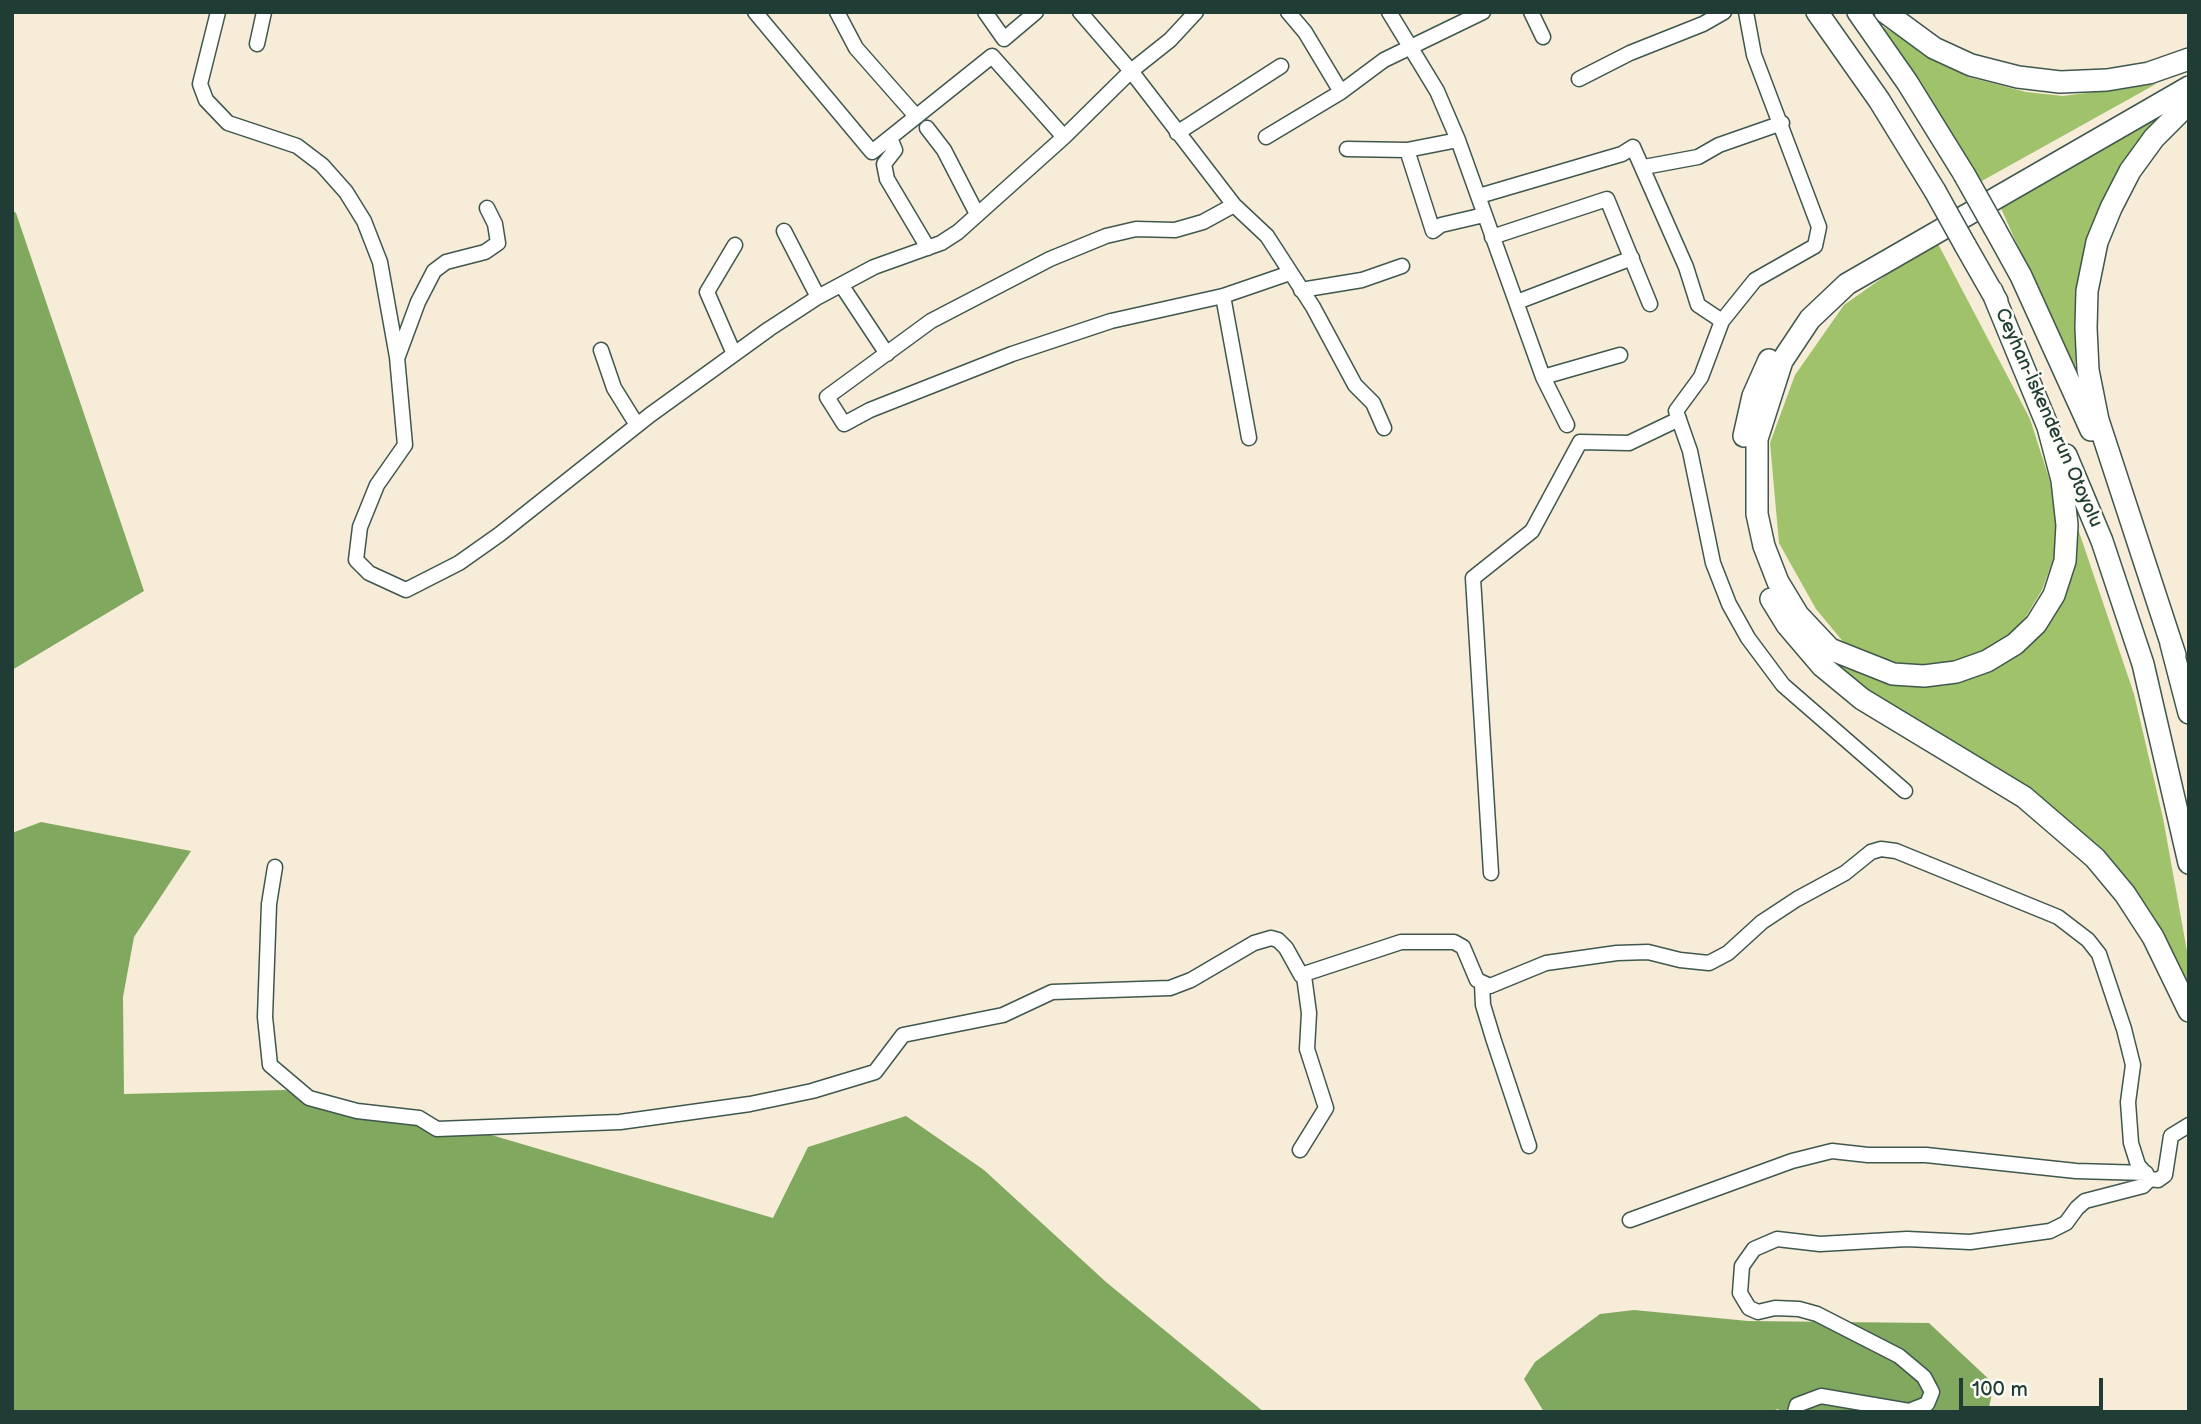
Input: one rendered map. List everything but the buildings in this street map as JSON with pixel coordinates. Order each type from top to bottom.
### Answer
[{"type":"highway","name":"Ceyhan-İskenderun Otoyolu","points":[[1817,12],[1879,100],[1935,191],[1992,291],[2053,422],[2102,541],[2143,664],[2189,863]]},
{"type":"highway","name":"Ceyhan-İskenderun Otoyolu","points":[[1858,12],[1907,82],[1964,174],[2021,276],[2083,409],[2132,530],[2175,655],[2189,713]]},
{"type":"highway","points":[[1885,12],[1934,48],[1971,65],[2018,77],[2060,82],[2107,80],[2149,73],[2189,59]]},
{"type":"highway","points":[[2189,70],[1885,243],[1840,274],[1801,311],[1771,355],[1753,396],[1744,437],[1740,475],[1743,517],[1751,552],[1766,590],[1787,625],[1822,666],[1862,699],[2024,797],[2095,858],[2125,894],[2153,937],[2189,1011]]},
{"type":"highway","points":[[1992,291],[2048,427],[2062,480],[2067,525],[2065,561],[2054,595],[2036,624],[2015,644],[1987,661],[1956,672],[1924,676],[1893,674],[1830,649],[1798,615],[1778,582],[1764,546],[1757,514],[1757,439],[1782,361],[1810,319],[1847,284],[2189,87]]},
{"type":"highway","points":[[2175,655],[2098,420],[2088,370],[2086,328],[2088,291],[2097,242],[2111,208],[2138,160],[2189,103]]},
{"type":"street","points":[[218,12],[200,84],[206,100],[229,122],[297,146],[322,165],[346,192],[364,221],[380,262],[397,357],[405,445],[377,485],[360,527],[356,560],[369,573],[406,590],[458,563],[500,534],[637,425],[818,297],[874,267],[928,248],[958,232],[1064,137],[1131,71],[1170,40],[1196,12]]},
{"type":"street","points":[[257,44],[264,12]]},
{"type":"street","points":[[755,12],[872,152],[915,115],[992,57],[1064,137]]},
{"type":"street","points":[[837,12],[856,48],[915,115]]},
{"type":"street","points":[[985,12],[1004,39],[1036,12]]},
{"type":"street","points":[[1080,12],[1131,71],[1234,205],[1267,236],[1355,385],[1373,403],[1384,428]]},
{"type":"street","points":[[1288,12],[1305,32],[1341,92]]},
{"type":"street","points":[[1389,12],[1437,91],[1479,196],[1483,215],[1543,377],[1567,425]]},
{"type":"street","points":[[1266,137],[1341,92],[1384,60],[1483,12]]},
{"type":"street","points":[[1531,12],[1543,37]]},
{"type":"street","points":[[1579,79],[1630,53],[1703,24],[1724,12]]},
{"type":"street","points":[[1746,12],[1754,55],[1783,123],[1819,227],[1815,246],[1755,280],[1722,321],[1701,377],[1676,411],[1690,451],[1713,563],[1729,604],[1748,638],[1783,685],[1905,791]]},
{"type":"street","points":[[1178,133],[1281,66]]},
{"type":"street","points":[[1644,167],[1698,157],[1719,145],[1783,123]]},
{"type":"street","points":[[927,128],[944,149],[977,214]]},
{"type":"street","points":[[890,138],[895,150],[884,164],[887,179],[928,248]]},
{"type":"street","points":[[1347,149],[1407,150],[1458,140]]},
{"type":"street","points":[[1479,196],[1622,154],[1633,147],[1686,267],[1698,305],[1722,321]]},
{"type":"street","points":[[1407,150],[1433,231],[1441,225],[1483,215]]},
{"type":"street","points":[[1492,237],[1607,200],[1650,304]]},
{"type":"street","points":[[1234,205],[1203,222],[1175,230],[1136,229],[1106,236],[1050,259],[931,321],[827,397],[844,424],[870,410],[1012,354],[1111,321],[1223,296],[1290,273]]},
{"type":"street","points":[[397,357],[418,302],[434,271],[446,262],[485,252],[498,243],[495,224],[487,208]]},
{"type":"street","points":[[784,231],[818,297]]},
{"type":"street","points":[[734,354],[707,292],[735,245]]},
{"type":"street","points":[[1517,302],[1632,258]]},
{"type":"street","points":[[1301,290],[1362,280],[1402,266]]},
{"type":"street","points":[[842,286],[887,354]]},
{"type":"street","points":[[1223,296],[1249,438]]},
{"type":"street","points":[[601,349],[614,388],[637,425]]},
{"type":"street","points":[[1543,377],[1620,355]]},
{"type":"street","points":[[1491,873],[1473,578],[1532,531],[1580,442],[1629,443],[1679,419]]},
{"type":"street","points":[[1482,984],[1490,986],[1546,962],[1617,953],[1648,952],[1696,963],[1719,960],[1762,922],[1815,887],[1845,873],[1871,852],[1881,849],[1896,851],[2058,917],[2088,940],[2099,954],[2133,1065],[2128,1102],[2131,1143],[2138,1165],[2148,1176]]},
{"type":"street","points":[[275,867],[270,892],[265,1041],[270,1065],[309,1098],[357,1111],[419,1118],[437,1129],[620,1122],[750,1104],[822,1089],[874,1072],[888,1058],[903,1035],[1003,1015],[1052,992],[1170,988],[1191,980],[1264,939],[1278,940],[1304,976],[1308,1013],[1307,1049],[1326,1108],[1300,1150]]},
{"type":"street","points":[[1301,975],[1401,942],[1437,940],[1454,942],[1462,947],[1482,984],[1486,1016],[1529,1146]]},
{"type":"street","points":[[1630,1220],[1792,1161],[1832,1151],[1868,1155],[1926,1155],[2148,1176],[2158,1180],[2165,1175],[2171,1136],[2189,1125]]},
{"type":"street","points":[[1795,1412],[1797,1405],[1821,1396],[1909,1411],[1927,1404],[1932,1392],[1924,1377],[1899,1356],[1817,1314],[1798,1309],[1775,1308],[1758,1312],[1749,1308],[1741,1293],[1742,1266],[1754,1249],[1777,1239],[1821,1244],[1907,1239],[1970,1242],[2050,1231],[2066,1223],[2085,1201],[2143,1186],[2148,1176]]},
{"type":"green space","points":[[1875,22],[1968,77],[2026,92],[2063,96],[2156,84],[1980,182]]},
{"type":"green space","points":[[2184,99],[2097,218],[2079,277],[2075,375],[2000,206]]},
{"type":"green space","points":[[12,210],[16,213],[144,591],[12,670]]},
{"type":"green space","points":[[1936,240],[2030,419],[2056,500],[2057,549],[2042,590],[2025,618],[2000,644],[1964,659],[1925,670],[1850,650],[1816,609],[1779,543],[1770,443],[1795,375],[1844,305]]},
{"type":"green space","points":[[2074,517],[2134,694],[2163,818],[2189,962],[2189,993],[2124,882],[1875,696],[1814,644],[1863,675],[1907,686],[1944,686],[1994,670],[2024,649]]},
{"type":"green space","points":[[41,822],[191,851],[134,937],[123,997],[124,1094],[285,1090],[454,1124],[773,1218],[808,1147],[906,1116],[984,1170],[1106,1282],[1264,1412],[12,1412],[12,833]]},
{"type":"green space","points":[[1634,1310],[1748,1321],[1929,1323],[1994,1384],[1988,1412],[1781,1412],[1778,1409],[1769,1412],[1544,1412],[1524,1379],[1535,1362],[1600,1314]]}]
